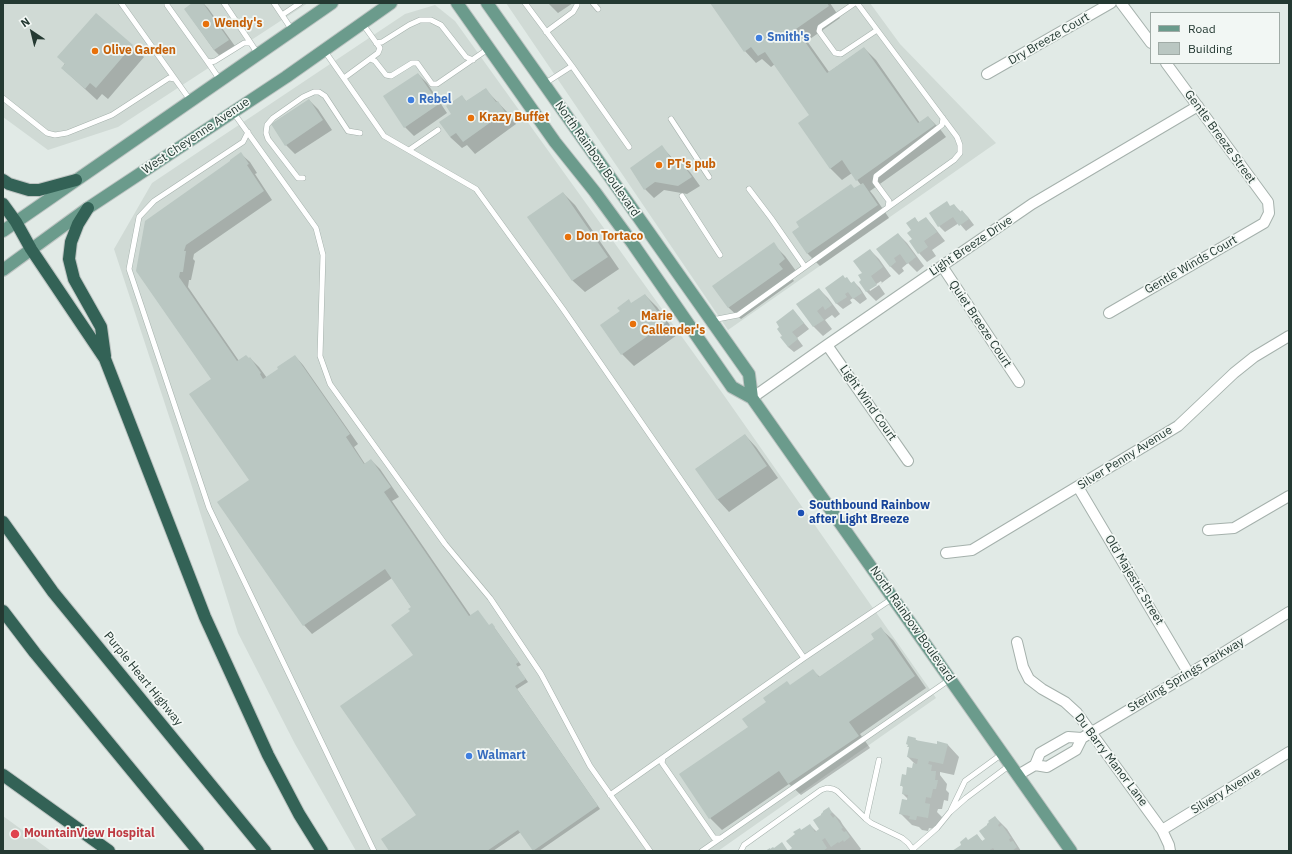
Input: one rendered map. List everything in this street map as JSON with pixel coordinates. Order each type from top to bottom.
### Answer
[{"type":"highway","points":[[3,180],[9,184],[29,190],[39,190],[76,180]]},
{"type":"highway","points":[[3,204],[16,222],[31,249],[105,359],[205,617],[268,755],[299,814],[322,851]]},
{"type":"highway","points":[[88,208],[78,224],[71,242],[69,259],[74,279],[101,327],[105,359]]},
{"type":"highway","name":"Purple Heart Highway","points":[[3,522],[53,592],[265,851]]},
{"type":"highway","points":[[3,611],[35,653],[198,851]]},
{"type":"highway","points":[[3,775],[109,851]]},
{"type":"main road","points":[[3,231],[332,3]]},
{"type":"main road","name":"West Cheyenne Avenue","points":[[3,270],[88,208],[286,76],[391,3]]},
{"type":"main road","name":"North Rainbow Boulevard","points":[[487,3],[749,374],[752,398]]},
{"type":"main road","name":"North Rainbow Boulevard","points":[[456,4],[555,142],[595,192],[642,256],[732,387],[752,398],[1071,851]]},
{"type":"main road","points":[[642,256],[662,252]]},
{"type":"main road","points":[[649,268],[662,252]]},
{"type":"street","name":"Dry Breeze Court","points":[[987,74],[1111,3]]},
{"type":"street","points":[[1121,3],[1150,43]]},
{"type":"street","name":"Gentle Breeze Street","points":[[1167,64],[1268,202],[1269,213]]},
{"type":"street","name":"Light Breeze Drive","points":[[752,398],[1032,204],[1198,106]]},
{"type":"street","name":"Gentle Winds Court","points":[[1109,313],[1264,222],[1269,213]]},
{"type":"street","name":"Quiet Breeze Court","points":[[942,266],[1019,382]]},
{"type":"street","name":"Silver Penny Avenue","points":[[946,553],[972,550],[1178,426],[1234,373],[1249,361],[1289,336]]},
{"type":"street","name":"Light Wind Court","points":[[827,345],[908,461]]},
{"type":"street","name":"Old Majestic Street","points":[[1078,487],[1189,674]]},
{"type":"street","points":[[1208,530],[1234,528],[1289,496]]},
{"type":"street","name":"Sterling Springs Parkway","points":[[1035,765],[1047,767],[1076,750],[1082,738],[1091,732],[1289,612]]},
{"type":"street","name":"Du Barry Manor Lane","points":[[1017,642],[1023,667],[1029,679],[1042,689],[1065,702],[1077,713],[1162,830],[1169,845],[1170,851]]},
{"type":"street","name":"Sterling Springs Parkway","points":[[1018,775],[1035,765],[1040,753],[1068,737],[1082,738]]},
{"type":"street","name":"Silvery Avenue","points":[[1162,830],[1289,752]]},
{"type":"lane","points":[[121,3],[191,100]]},
{"type":"lane","points":[[167,3],[220,80]]},
{"type":"lane","points":[[224,3],[258,54]]},
{"type":"lane","points":[[274,3],[293,30]]},
{"type":"lane","points":[[282,15],[300,3]]},
{"type":"lane","points":[[525,3],[572,66],[629,147]]},
{"type":"lane","points":[[546,32],[573,12],[577,3]]},
{"type":"lane","points":[[593,3],[598,9]]},
{"type":"lane","points":[[711,320],[738,315],[954,160],[960,153],[960,145],[957,138],[877,30],[856,3],[820,27],[819,31],[835,53],[841,54],[877,30]]},
{"type":"lane","points":[[376,43],[382,42],[409,24],[420,20],[431,20],[441,25],[466,57],[473,60]]},
{"type":"lane","points":[[344,78],[378,53],[380,48],[362,23]]},
{"type":"lane","points":[[207,61],[215,61],[244,43],[250,43]]},
{"type":"lane","points":[[370,59],[375,61],[386,76],[391,76],[412,63],[417,63],[432,84],[437,84],[489,49]]},
{"type":"lane","points":[[324,50],[384,136],[476,189],[563,309],[804,658]]},
{"type":"lane","points":[[544,84],[572,66]]},
{"type":"lane","points":[[3,98],[47,133],[54,135],[67,133],[112,115],[169,78],[175,79]]},
{"type":"lane","points":[[303,178],[298,178],[268,139],[266,133],[267,125],[273,118],[303,97],[314,92],[319,92],[325,96],[348,131],[360,133]]},
{"type":"lane","points":[[233,111],[316,228],[323,255],[320,356],[330,384],[445,544],[494,604],[541,674],[590,766],[650,851]]},
{"type":"lane","points":[[888,207],[889,201],[875,182],[876,176],[942,124],[942,118]]},
{"type":"lane","points":[[671,119],[709,177]]},
{"type":"lane","points":[[409,150],[438,130]]},
{"type":"lane","points":[[248,132],[243,142],[154,201],[139,217],[129,269],[209,508],[374,851]]},
{"type":"lane","points":[[749,189],[772,218],[804,267]]},
{"type":"lane","points":[[682,196],[720,255]]},
{"type":"lane","points":[[610,795],[804,658],[893,598]]},
{"type":"lane","points":[[702,851],[950,679]]},
{"type":"lane","points":[[950,812],[965,781],[1002,754]]},
{"type":"lane","points":[[663,758],[662,763],[714,838],[720,838]]},
{"type":"lane","points":[[866,819],[879,760]]},
{"type":"lane","points":[[741,851],[744,845],[821,790],[827,788],[833,788],[871,823],[902,838],[914,850],[937,828],[950,812],[1010,764]]},
{"type":"shaded area","points":[[3,3],[308,3],[118,127],[48,150],[3,117]]},
{"type":"shaded area","points":[[506,3],[870,3],[900,44],[996,143],[728,330]]},
{"type":"shaded area","points":[[435,5],[455,21],[723,394],[936,698],[718,851],[356,851],[295,744],[238,633],[188,474],[114,249],[152,183],[405,14]]},
{"type":"shaded area","name":"MountainView Hospital","points":[[3,816],[51,851],[3,851]]},
{"type":"building","name":"Wendy's","points":[[192,3],[203,3],[229,40],[214,50],[184,9]]},
{"type":"building","points":[[710,3],[827,3],[829,6],[796,29],[827,73],[864,47],[918,123],[928,116],[935,125],[856,181],[842,160],[830,169],[798,123],[809,115],[765,52],[758,56],[751,47],[744,52]]},
{"type":"building","name":"Olive Garden","points":[[96,13],[133,45],[96,88],[90,83],[85,89],[61,68],[65,64],[57,57]]},
{"type":"building","name":"Rebel","points":[[418,73],[439,104],[404,128],[383,96]]},
{"type":"building","name":"Krazy Buffet","points":[[486,88],[496,102],[498,101],[505,112],[463,142],[456,133],[450,137],[439,122],[451,114],[446,106],[462,95],[466,101]]},
{"type":"building","points":[[309,99],[323,120],[285,146],[271,124]]},
{"type":"building","name":"PT's pub","points":[[662,145],[673,161],[681,162],[692,177],[678,186],[655,182],[644,190],[630,168]]},
{"type":"building","points":[[241,152],[249,164],[247,165],[264,191],[186,245],[184,251],[186,251],[183,272],[180,272],[179,277],[237,361],[246,355],[249,358],[250,357],[261,373],[260,374],[263,379],[295,355],[350,434],[346,437],[364,464],[371,459],[391,487],[384,492],[469,616],[478,610],[489,625],[492,623],[519,662],[516,664],[526,679],[515,686],[598,806],[533,851],[518,830],[487,851],[389,851],[381,839],[416,815],[340,706],[413,655],[391,625],[410,611],[408,609],[411,607],[385,569],[303,626],[217,502],[249,480],[189,394],[211,379],[136,271],[145,221]]},
{"type":"building","points":[[863,183],[878,205],[807,254],[792,232],[799,227],[796,222],[851,184],[854,188]]},
{"type":"building","name":"Don Tortaco","points":[[563,192],[608,257],[572,281],[527,217]]},
{"type":"building","points":[[947,201],[950,206],[954,204],[960,212],[962,210],[969,219],[959,226],[953,217],[938,227],[929,213]]},
{"type":"building","points":[[915,217],[918,222],[926,217],[937,232],[924,241],[928,247],[918,254],[909,241],[912,239],[907,233],[911,230],[906,223]]},
{"type":"building","points":[[898,233],[916,257],[907,264],[900,254],[894,258],[896,262],[890,267],[876,249]]},
{"type":"building","points":[[774,242],[785,259],[779,264],[783,269],[728,308],[712,286]]},
{"type":"building","points":[[870,249],[883,267],[871,276],[877,285],[866,292],[859,282],[861,280],[858,275],[862,273],[853,261]]},
{"type":"building","points":[[843,275],[845,278],[847,277],[851,283],[854,281],[862,293],[853,299],[848,292],[845,294],[847,297],[836,304],[825,288]]},
{"type":"building","points":[[819,288],[832,305],[825,310],[823,306],[817,311],[824,320],[813,327],[796,304]]},
{"type":"building","name":"Marie Callender's","points":[[645,294],[666,323],[621,355],[600,325],[620,311],[617,308],[629,299],[631,303]]},
{"type":"building","points":[[793,309],[804,323],[792,332],[798,339],[788,347],[780,337],[782,336],[777,329],[779,327],[776,322]]},
{"type":"building","points":[[745,434],[767,466],[717,500],[695,469]]},
{"type":"building","points":[[881,627],[915,676],[849,722],[859,736],[788,784],[779,771],[709,819],[679,774],[748,727],[742,719],[766,702],[763,698],[787,681],[790,685],[813,669],[819,677],[874,639],[871,634]]},
{"type":"building","points":[[908,736],[916,738],[915,740],[937,744],[937,741],[948,744],[943,764],[929,761],[928,764],[932,765],[931,771],[936,771],[935,780],[938,780],[936,789],[933,789],[931,798],[926,797],[925,803],[930,804],[928,818],[917,816],[916,820],[909,819],[910,816],[899,814],[902,799],[907,800],[908,795],[902,794],[903,786],[900,786],[902,774],[906,775],[907,767],[912,768],[913,763],[917,764],[918,759],[907,757],[909,747],[907,747],[908,745],[906,744]]},
{"type":"building","points":[[829,807],[832,813],[830,814],[833,818],[835,816],[843,828],[841,829],[844,832],[846,831],[850,837],[844,842],[843,840],[831,847],[825,838],[822,840],[827,848],[823,851],[788,851],[792,848],[786,841],[795,834],[793,832],[800,828],[801,830],[810,824],[815,832],[819,829],[813,820]]},
{"type":"building","points":[[995,816],[1000,823],[998,825],[999,827],[1002,825],[1011,838],[1009,839],[1010,842],[1013,841],[1017,847],[1012,851],[995,851],[993,848],[988,851],[952,851],[961,845],[960,842],[966,837],[968,840],[977,834],[982,841],[985,839],[979,831]]},
{"type":"building","points":[[782,842],[788,851],[765,851],[773,847],[774,848]]},
{"type":"place","name":"Wendy's","points":[[206,24]]},
{"type":"place","name":"Smith's","points":[[759,38]]},
{"type":"place","name":"Olive Garden","points":[[95,51]]},
{"type":"place","name":"Rebel","points":[[411,100]]},
{"type":"place","name":"Krazy Buffet","points":[[471,118]]},
{"type":"place","name":"PT's pub","points":[[659,165]]},
{"type":"place","name":"Don Tortaco","points":[[568,237]]},
{"type":"place","name":"Marie Callender's","points":[[633,324]]},
{"type":"place","name":"Southbound Rainbow after Light Breeze","points":[[801,513]]},
{"type":"place","name":"Walmart","points":[[469,756]]},
{"type":"place","name":"MountainView Hospital","points":[[15,834]]}]
